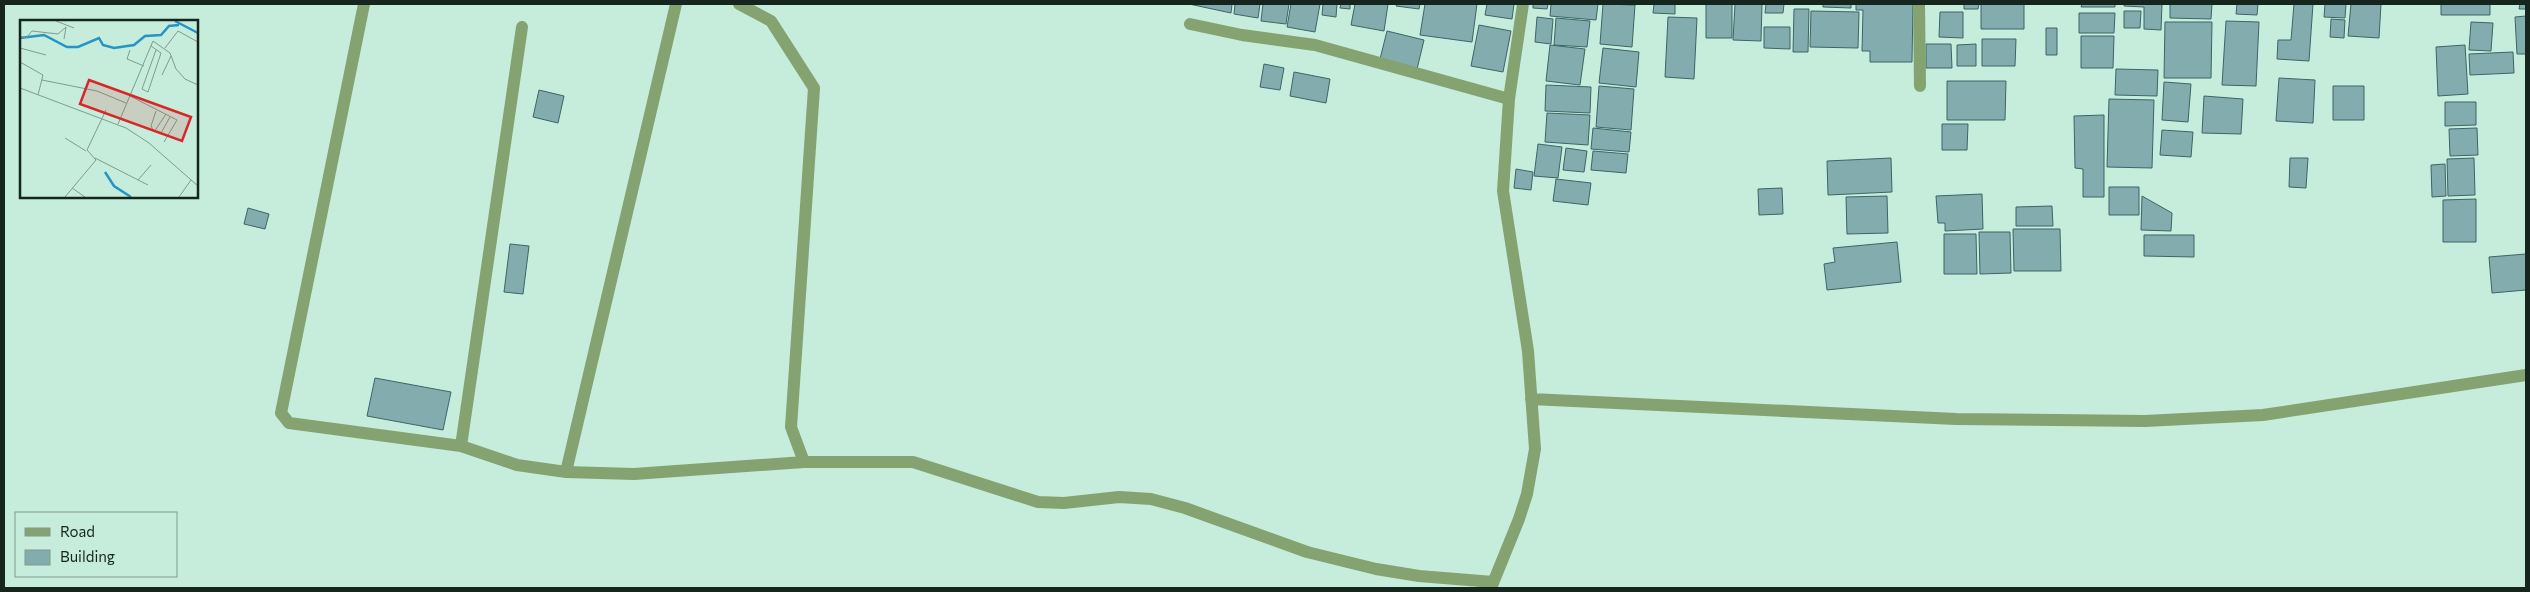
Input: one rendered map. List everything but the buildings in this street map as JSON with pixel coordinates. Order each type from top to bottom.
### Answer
[{"type":"street","points":[[364,4],[281,412],[289,423],[461,446],[517,465],[566,472],[634,474],[804,462],[913,462],[1038,502],[1064,503],[1119,497],[1151,499],[1185,508],[1307,552],[1376,569],[1492,585],[1507,553],[1527,494],[1535,449],[1528,351],[1503,191],[1509,99],[1523,4]]},
{"type":"street","points":[[566,472],[676,4]]},
{"type":"street","points":[[739,4],[771,21],[814,88],[791,426],[804,462]]},
{"type":"street","points":[[1919,4],[1920,86]]},
{"type":"street","points":[[1190,24],[1242,35],[1315,45],[1509,99]]},
{"type":"street","points":[[461,446],[522,27]]},
{"type":"street","points":[[1531,399],[1956,419],[2145,421],[2264,415],[2526,375]]}]
